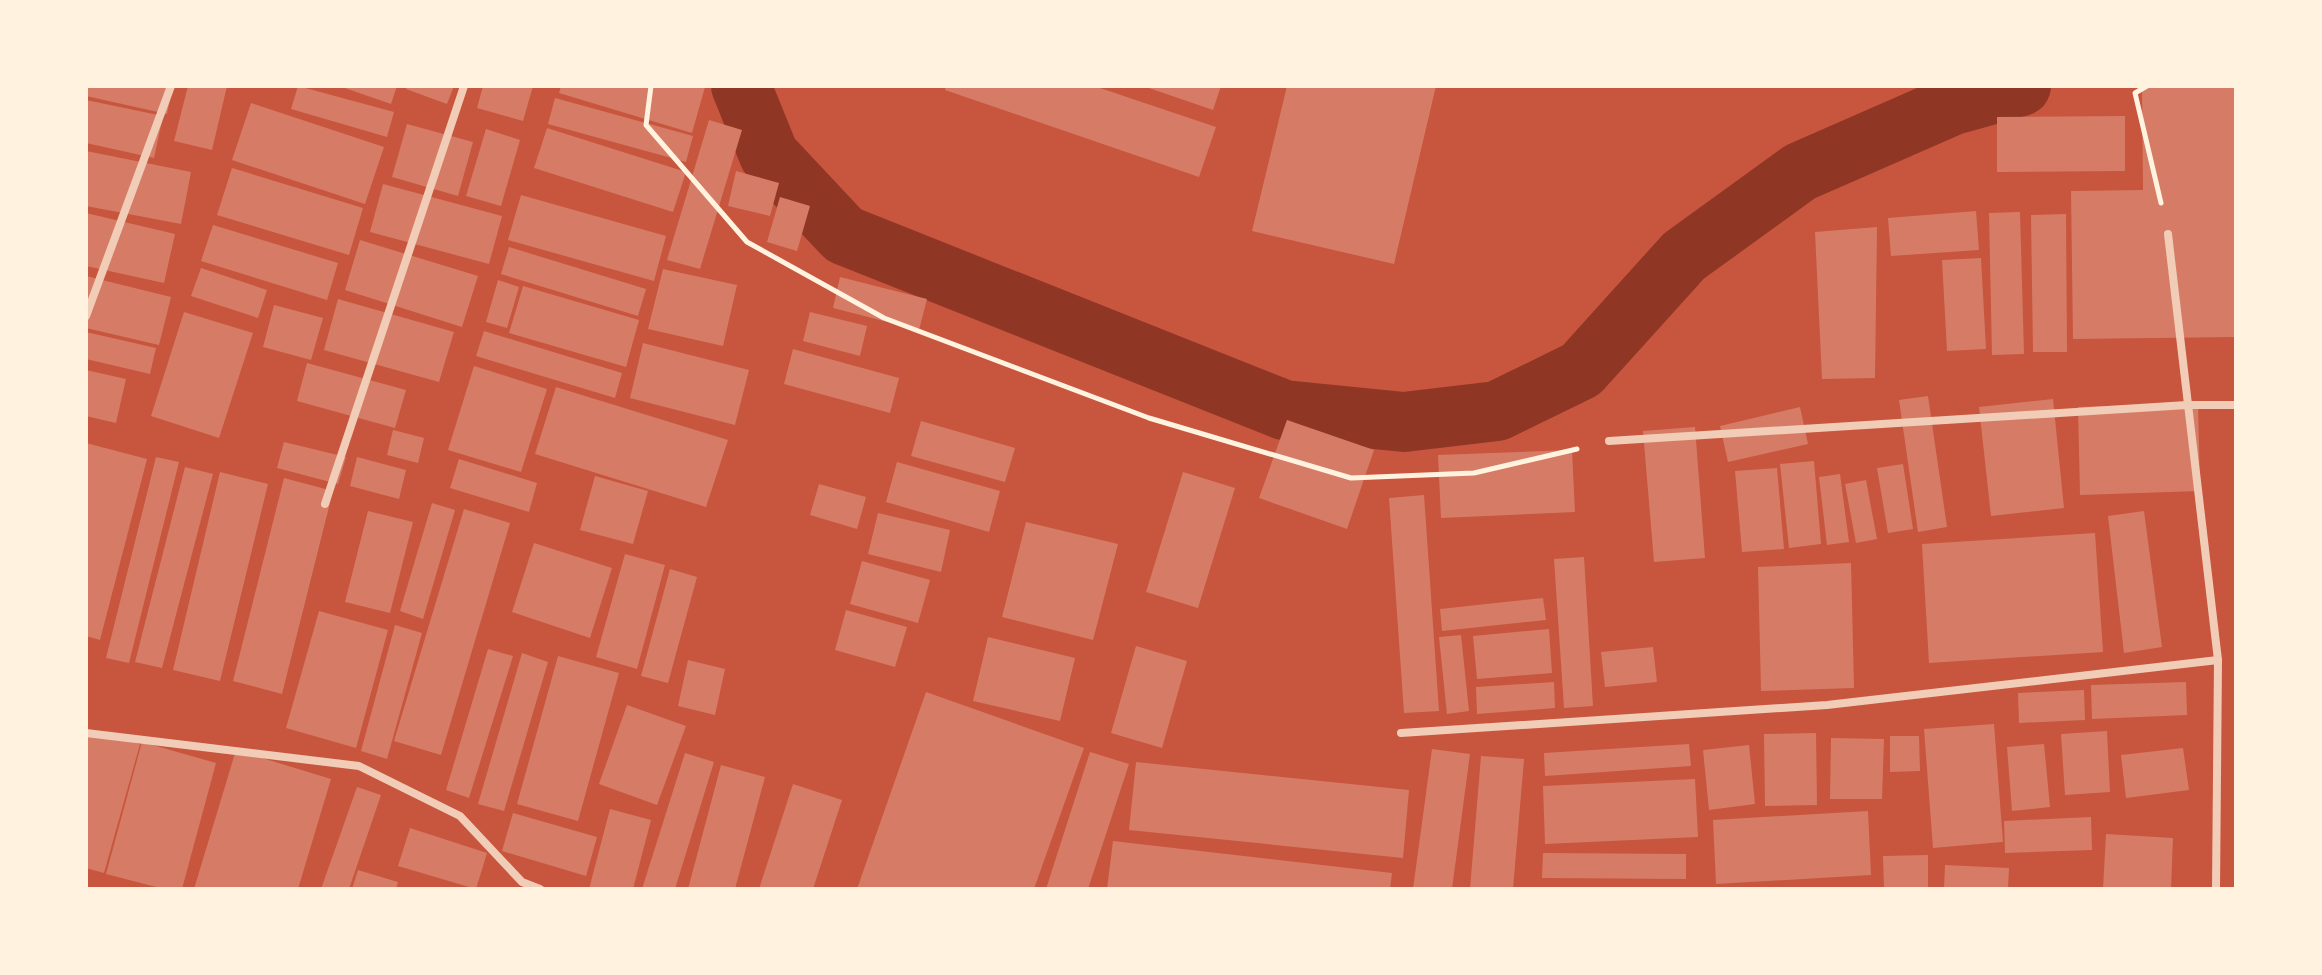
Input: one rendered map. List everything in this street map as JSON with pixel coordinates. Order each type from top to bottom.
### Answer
[{"type":"street","points":[[86,316],[171,86]]},
{"type":"street","points":[[325,504],[464,86]]},
{"type":"street","points":[[2168,234],[2218,660],[2216,889]]},
{"type":"street","points":[[1609,441],[2187,405],[2236,405]]},
{"type":"street","points":[[1401,733],[1827,705],[2218,660]]},
{"type":"street","points":[[86,733],[359,766],[460,816],[522,882],[540,889]]},
{"type":"path","points":[[651,86],[646,125],[747,242],[884,318],[1134,412],[1351,478],[1474,473],[1609,441]]},
{"type":"path","points":[[2147,86],[2135,93],[2168,234]]},
{"type":"building","points":[[86,86],[173,86],[167,114],[86,96]]},
{"type":"building","points":[[188,86],[227,86],[212,150],[174,141]]},
{"type":"building","points":[[298,86],[394,112],[387,137],[291,109]]},
{"type":"building","points":[[339,86],[397,86],[391,104]]},
{"type":"building","points":[[408,86],[454,86],[447,104],[406,89]]},
{"type":"building","points":[[483,86],[533,86],[523,121],[477,108]]},
{"type":"building","points":[[561,86],[705,87],[692,133],[559,93]]},
{"type":"building","points":[[946,86],[1094,86],[1216,127],[1199,177],[945,90]]},
{"type":"building","points":[[1143,86],[1221,86],[1213,110]]},
{"type":"building","points":[[1287,86],[1436,86],[1394,264],[1252,231]]},
{"type":"building","points":[[2142,86],[2236,86],[2236,337],[2073,339],[2071,191],[2143,190]]},
{"type":"building","points":[[555,98],[693,136],[686,162],[548,124]]},
{"type":"building","points":[[86,100],[163,116],[154,158],[86,143]]},
{"type":"building","points":[[251,103],[384,147],[365,204],[232,160]]},
{"type":"building","points":[[2125,116],[2125,171],[1997,172],[1997,117]]},
{"type":"building","points":[[709,120],[742,130],[700,269],[667,260]]},
{"type":"building","points":[[407,124],[473,142],[458,196],[392,177]]},
{"type":"building","points":[[547,128],[686,172],[673,212],[534,168]]},
{"type":"building","points":[[486,129],[520,140],[501,206],[466,196]]},
{"type":"building","points":[[86,151],[191,172],[181,224],[86,206]]},
{"type":"building","points":[[232,168],[363,208],[349,255],[217,215]]},
{"type":"building","points":[[736,171],[779,183],[770,216],[728,206]]},
{"type":"building","points":[[383,184],[502,216],[489,264],[370,232]]},
{"type":"building","points":[[521,195],[666,236],[654,281],[508,240]]},
{"type":"building","points":[[780,197],[810,206],[797,251],[767,242]]},
{"type":"building","points":[[1976,211],[1979,250],[1891,256],[1888,218]]},
{"type":"building","points":[[2020,212],[2024,354],[1992,355],[1989,213]]},
{"type":"building","points":[[86,213],[175,234],[164,283],[86,266]]},
{"type":"building","points":[[2066,214],[2067,352],[2033,352],[2031,215]]},
{"type":"building","points":[[213,225],[338,263],[327,300],[201,261]]},
{"type":"building","points":[[1877,227],[1875,378],[1822,379],[1815,232]]},
{"type":"building","points":[[360,240],[478,276],[462,327],[345,290]]},
{"type":"building","points":[[509,247],[646,289],[638,316],[501,274]]},
{"type":"building","points":[[1981,258],[1986,349],[1947,351],[1942,260]]},
{"type":"building","points":[[201,268],[267,290],[258,318],[191,296]]},
{"type":"building","points":[[663,269],[737,285],[723,346],[648,329]]},
{"type":"building","points":[[86,276],[171,297],[159,345],[86,328]]},
{"type":"building","points":[[840,277],[927,299],[919,330],[833,308]]},
{"type":"building","points":[[498,280],[519,287],[507,328],[486,322]]},
{"type":"building","points":[[523,286],[639,320],[626,367],[509,333]]},
{"type":"building","points":[[338,299],[454,332],[439,382],[324,350]]},
{"type":"building","points":[[274,305],[323,318],[311,360],[263,347]]},
{"type":"building","points":[[184,312],[253,333],[219,438],[151,416]]},
{"type":"building","points":[[810,312],[867,326],[860,356],[803,341]]},
{"type":"building","points":[[484,331],[622,373],[615,398],[476,356]]},
{"type":"building","points":[[86,332],[156,348],[150,374],[86,359]]},
{"type":"building","points":[[643,343],[749,370],[735,425],[630,398]]},
{"type":"building","points":[[793,349],[899,378],[890,413],[784,384]]},
{"type":"building","points":[[307,363],[406,390],[395,428],[297,401]]},
{"type":"building","points":[[474,366],[547,389],[521,472],[448,450]]},
{"type":"building","points":[[86,370],[126,379],[116,423],[86,416]]},
{"type":"building","points":[[556,387],[728,440],[706,507],[535,454]]},
{"type":"building","points":[[1928,396],[1947,527],[1918,532],[1899,400]]},
{"type":"building","points":[[2053,399],[2064,508],[1991,516],[1979,407]]},
{"type":"building","points":[[2198,403],[2200,491],[2080,495],[2078,407]]},
{"type":"building","points":[[1800,407],[1808,444],[1728,462],[1720,426]]},
{"type":"building","points":[[1287,420],[1374,450],[1347,529],[1259,498]]},
{"type":"building","points":[[921,421],[1015,448],[1005,482],[911,456]]},
{"type":"building","points":[[1695,427],[1705,558],[1654,562],[1643,431]]},
{"type":"building","points":[[393,430],[424,438],[418,463],[387,455]]},
{"type":"building","points":[[284,442],[346,457],[338,484],[277,468]]},
{"type":"building","points":[[86,443],[147,459],[100,640],[86,636]]},
{"type":"building","points":[[1572,450],[1575,512],[1441,518],[1438,455]]},
{"type":"building","points":[[156,457],[179,462],[129,663],[106,658]]},
{"type":"building","points":[[357,457],[406,470],[399,499],[350,486]]},
{"type":"building","points":[[459,459],[537,483],[529,512],[450,488]]},
{"type":"building","points":[[1814,461],[1821,544],[1789,548],[1780,464]]},
{"type":"building","points":[[897,462],[1000,491],[989,532],[886,502]]},
{"type":"building","points":[[1903,464],[1913,529],[1888,533],[1877,468]]},
{"type":"building","points":[[185,467],[213,474],[162,668],[135,662]]},
{"type":"building","points":[[1777,468],[1784,549],[1742,552],[1735,471]]},
{"type":"building","points":[[220,472],[268,484],[220,681],[173,670]]},
{"type":"building","points":[[1183,472],[1235,488],[1198,608],[1146,592]]},
{"type":"building","points":[[1840,474],[1849,542],[1827,545],[1819,477]]},
{"type":"building","points":[[595,476],[648,491],[633,544],[580,530]]},
{"type":"building","points":[[284,478],[333,491],[282,694],[233,681]]},
{"type":"building","points":[[1866,480],[1877,539],[1856,543],[1845,484]]},
{"type":"building","points":[[819,484],[866,497],[857,529],[810,515]]},
{"type":"building","points":[[1424,495],[1439,711],[1404,713],[1389,498]]},
{"type":"building","points":[[432,503],[455,510],[423,619],[400,611]]},
{"type":"building","points":[[464,509],[510,523],[441,755],[394,741]]},
{"type":"building","points":[[368,511],[413,522],[390,613],[345,602]]},
{"type":"building","points":[[2144,511],[2162,647],[2124,653],[2108,516]]},
{"type":"building","points":[[878,513],[950,530],[941,572],[868,554]]},
{"type":"building","points":[[1026,522],[1118,544],[1093,640],[1002,617]]},
{"type":"building","points":[[2095,533],[2103,652],[1929,663],[1922,544]]},
{"type":"building","points":[[534,543],[612,568],[590,638],[512,612]]},
{"type":"building","points":[[625,554],[665,565],[637,669],[596,657]]},
{"type":"building","points":[[1584,557],[1593,706],[1564,708],[1554,559]]},
{"type":"building","points":[[862,561],[930,580],[918,623],[850,604]]},
{"type":"building","points":[[1851,563],[1854,688],[1761,691],[1758,567]]},
{"type":"building","points":[[670,569],[697,577],[668,683],[641,676]]},
{"type":"building","points":[[1543,598],[1546,620],[1442,631],[1440,609]]},
{"type":"building","points":[[846,610],[907,627],[895,667],[835,650]]},
{"type":"building","points":[[319,611],[388,630],[356,748],[286,728]]},
{"type":"building","points":[[395,625],[422,633],[387,759],[361,751]]},
{"type":"building","points":[[1549,629],[1552,673],[1477,679],[1473,636]]},
{"type":"building","points":[[1461,635],[1469,711],[1447,714],[1439,637]]},
{"type":"building","points":[[988,637],[1075,658],[1060,721],[973,701]]},
{"type":"building","points":[[1136,646],[1187,661],[1162,748],[1111,733]]},
{"type":"building","points":[[1653,647],[1657,682],[1605,687],[1601,652]]},
{"type":"building","points":[[488,649],[513,656],[469,798],[446,790]]},
{"type":"building","points":[[522,653],[548,662],[504,811],[478,804]]},
{"type":"building","points":[[558,656],[619,673],[578,821],[517,804]]},
{"type":"building","points":[[688,660],[725,669],[715,715],[678,706]]},
{"type":"building","points":[[1554,682],[1555,708],[1477,714],[1476,687]]},
{"type":"building","points":[[2186,682],[2187,715],[2092,719],[2091,685]]},
{"type":"building","points":[[2084,690],[2085,720],[2019,723],[2018,693]]},
{"type":"building","points":[[926,692],[1084,748],[1034,889],[857,889]]},
{"type":"building","points":[[627,705],[686,726],[657,805],[599,784]]},
{"type":"building","points":[[1994,724],[2003,842],[1933,848],[1924,729]]},
{"type":"building","points":[[86,729],[140,744],[104,873],[86,868]]},
{"type":"building","points":[[2107,731],[2110,792],[2065,795],[2061,734]]},
{"type":"building","points":[[1816,733],[1817,805],[1765,806],[1764,734]]},
{"type":"building","points":[[1890,736],[1919,736],[1920,771],[1890,772]]},
{"type":"building","points":[[1831,738],[1884,739],[1882,799],[1830,799]]},
{"type":"building","points":[[142,742],[216,763],[182,889],[164,889],[106,874]]},
{"type":"building","points":[[1689,744],[1691,766],[1545,776],[1544,753]]},
{"type":"building","points":[[2044,744],[2050,807],[2012,811],[2007,747]]},
{"type":"building","points":[[1749,745],[1755,804],[1709,810],[1703,750]]},
{"type":"building","points":[[2183,748],[2189,790],[2126,798],[2121,755]]},
{"type":"building","points":[[1432,749],[1470,754],[1452,889],[1413,889]]},
{"type":"building","points":[[236,750],[331,779],[298,889],[194,889]]},
{"type":"building","points":[[1090,752],[1129,764],[1088,889],[1046,889]]},
{"type":"building","points":[[685,753],[714,762],[675,889],[642,889]]},
{"type":"building","points":[[1481,756],[1524,759],[1513,889],[1470,889]]},
{"type":"building","points":[[1136,762],[1409,790],[1403,858],[1129,830]]},
{"type":"building","points":[[721,765],[765,777],[735,889],[688,889]]},
{"type":"building","points":[[1695,779],[1698,837],[1545,844],[1543,786]]},
{"type":"building","points":[[793,784],[842,800],[813,889],[759,889]]},
{"type":"building","points":[[357,787],[381,795],[349,889],[321,889]]},
{"type":"building","points":[[610,809],[651,820],[633,889],[589,889]]},
{"type":"building","points":[[1868,811],[1871,875],[1716,884],[1713,820]]},
{"type":"building","points":[[513,813],[597,837],[586,876],[502,851]]},
{"type":"building","points":[[2091,817],[2092,850],[2005,853],[2004,821]]},
{"type":"building","points":[[410,828],[487,853],[476,889],[398,866]]},
{"type":"building","points":[[2106,834],[2173,838],[2171,889],[2103,889]]},
{"type":"building","points":[[1113,841],[1392,873],[1390,889],[1107,889]]},
{"type":"building","points":[[1543,853],[1686,854],[1686,879],[1542,878]]},
{"type":"building","points":[[1928,855],[1928,889],[1884,889],[1883,856]]},
{"type":"building","points":[[1945,865],[2009,868],[2008,889],[1944,889]]},
{"type":"building","points":[[358,870],[398,882],[396,889],[352,889]]},
{"type":"waterway","points":[[741,86],[769,155],[844,235],[1284,410],[1404,422],[1497,411],[1581,370],[1684,256],[1800,172],[1953,105],[2021,86]]}]
